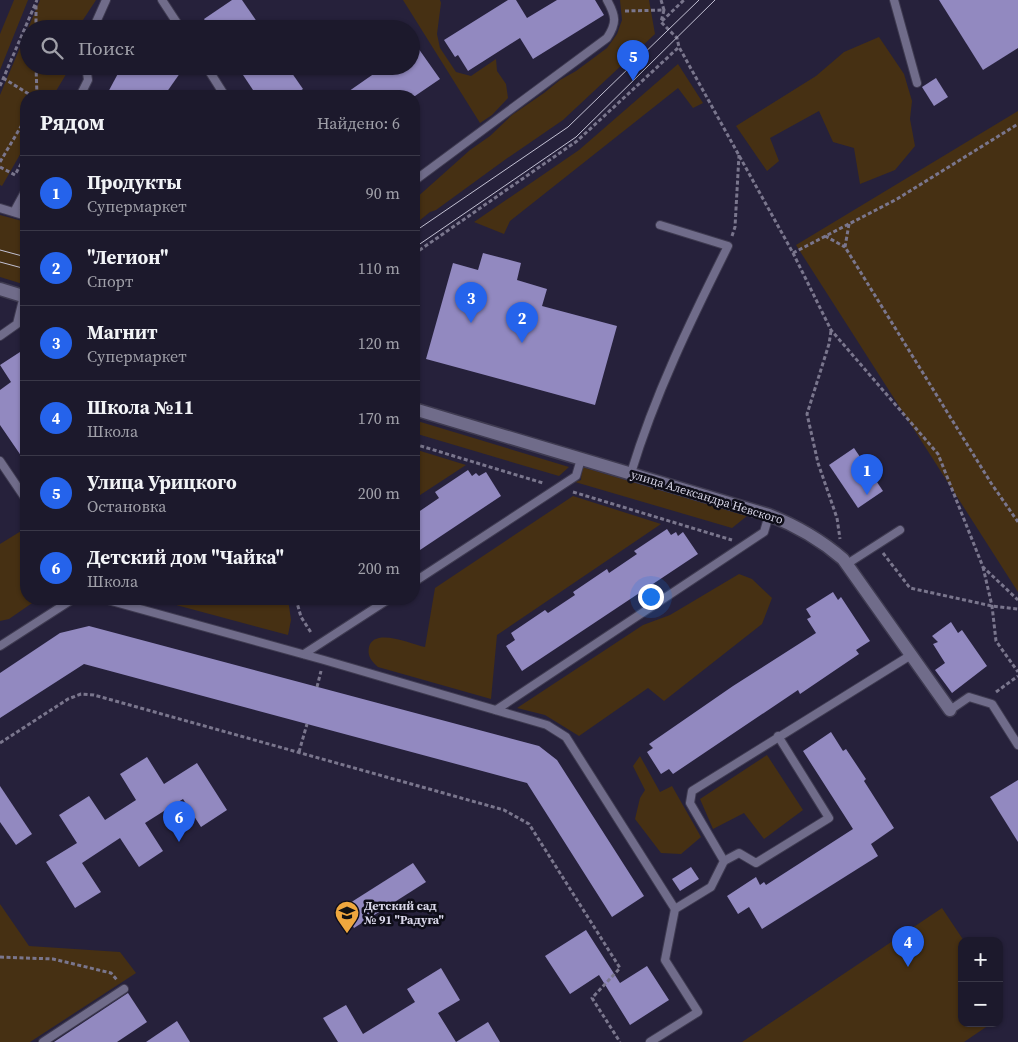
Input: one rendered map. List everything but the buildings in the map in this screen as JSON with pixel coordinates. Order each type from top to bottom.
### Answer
[{"type":"street","points":[[0,289],[20,295]]},
{"type":"street","name":"улица Александра Невского","points":[[420,411],[769,515],[809,533],[826,544],[845,562],[950,710]]},
{"type":"lane","points":[[96,20],[106,0]]},
{"type":"lane","points":[[162,0],[175,20]]},
{"type":"lane","points":[[420,177],[607,38],[614,26],[614,11],[607,0]]},
{"type":"lane","points":[[894,0],[917,83]]},
{"type":"lane","points":[[83,90],[88,80],[87,75]]},
{"type":"lane","points":[[212,75],[222,90]]},
{"type":"lane","points":[[14,212],[20,201]]},
{"type":"lane","points":[[0,208],[20,214]]},
{"type":"lane","points":[[631,473],[642,439],[685,332],[728,246],[660,225]]},
{"type":"lane","points":[[0,336],[17,324],[20,314]]},
{"type":"lane","points":[[420,578],[576,476],[581,459]]},
{"type":"lane","points":[[0,461],[20,491]]},
{"type":"lane","points":[[496,710],[764,532],[769,515]]},
{"type":"lane","points":[[845,562],[900,530]]},
{"type":"lane","points":[[0,646],[65,605]]},
{"type":"lane","points":[[126,605],[304,654],[547,725],[566,737],[675,909],[665,960],[698,1012],[650,1042]]},
{"type":"lane","points":[[304,654],[380,605]]},
{"type":"lane","points":[[724,861],[690,803],[692,791],[911,655]]},
{"type":"lane","points":[[950,710],[969,697],[992,704],[1018,745]]},
{"type":"lane","points":[[675,909],[710,887],[724,861],[739,853],[756,862],[828,818],[778,736]]},
{"type":"lane","points":[[43,1042],[124,989]]},
{"type":"path","points":[[661,22],[664,10],[662,0]]},
{"type":"path","points":[[661,22],[684,0]]},
{"type":"path","points":[[36,1],[36,20]]},
{"type":"path","points":[[28,20],[36,1]]},
{"type":"path","points":[[614,11],[664,10]]},
{"type":"path","points":[[661,22],[676,38],[679,47],[793,253],[831,330],[938,454],[983,567],[992,606],[996,641],[1018,674],[983,702]]},
{"type":"path","points":[[0,86],[20,38]]},
{"type":"path","points":[[420,250],[577,141],[679,47]]},
{"type":"path","points":[[36,75],[37,90]]},
{"type":"path","points":[[3,78],[22,90]]},
{"type":"path","points":[[793,253],[896,199],[1018,124]]},
{"type":"path","points":[[0,162],[20,128]]},
{"type":"path","points":[[728,246],[735,227],[739,155]]},
{"type":"path","points":[[0,167],[15,175],[20,166]]},
{"type":"path","points":[[845,247],[849,224]]},
{"type":"path","points":[[825,236],[845,247],[991,483],[1018,522]]},
{"type":"path","points":[[831,330],[829,344],[807,414],[818,463],[837,518],[845,562]]},
{"type":"path","points":[[420,446],[745,544]]},
{"type":"path","points":[[876,545],[910,588],[992,606],[1018,609]]},
{"type":"path","points":[[983,567],[1018,600]]},
{"type":"path","points":[[298,605],[301,617],[319,644]]},
{"type":"path","points":[[0,743],[68,699],[81,694],[94,695],[504,810],[529,824],[620,968],[592,998],[620,1042]]},
{"type":"path","points":[[299,752],[307,724]]},
{"type":"path","points":[[0,957],[53,959],[111,973],[124,989]]},
{"type":"shaded area","points":[[14,0],[28,0],[0,70],[0,34]]},
{"type":"shaded area","points":[[40,0],[96,0],[83,20],[32,20]]},
{"type":"shaded area","points":[[403,0],[440,0],[437,34],[440,48],[456,72],[471,76],[496,59],[497,71],[506,84],[508,98],[492,115],[480,123],[420,27],[420,20],[416,20]]},
{"type":"shaded area","points":[[620,0],[649,0],[655,34],[563,120],[420,220],[420,195],[512,115],[607,48],[617,34],[622,20]]},
{"type":"shaded area","points":[[879,37],[904,74],[912,101],[910,119],[915,146],[895,170],[860,184],[854,148],[833,142],[819,111],[770,138],[779,161],[767,171],[736,126],[816,76],[844,52]]},
{"type":"shaded area","points":[[20,48],[20,75],[66,75],[57,90],[20,90],[20,154],[2,186],[0,185],[0,95]]},
{"type":"shaded area","points":[[678,64],[703,103],[693,108],[678,88],[510,221],[504,234],[474,222],[579,150]]},
{"type":"shaded area","points":[[1018,111],[1018,592],[796,245]]},
{"type":"shaded area","points":[[0,215],[20,220],[20,283],[0,277]]},
{"type":"shaded area","points":[[420,422],[569,467],[559,476],[420,435]]},
{"type":"shaded area","points":[[420,451],[466,465],[420,495]]},
{"type":"shaded area","points":[[582,467],[747,516],[732,528],[575,482],[581,480]]},
{"type":"shaded area","points":[[573,496],[661,524],[497,635],[491,699],[378,667],[372,661],[369,656],[369,647],[372,641],[378,638],[394,638],[425,647],[435,588]]},
{"type":"shaded area","points":[[20,532],[20,605],[29,605],[9,619],[0,621],[0,544]]},
{"type":"shaded area","points":[[739,574],[752,579],[772,598],[762,624],[664,701],[648,688],[579,736],[545,715],[517,708],[643,625],[670,615]]},
{"type":"shaded area","points":[[176,605],[289,605],[291,620],[288,635]]},
{"type":"shaded area","points":[[767,755],[803,810],[764,839],[744,813],[713,829],[700,799]]},
{"type":"shaded area","points":[[640,756],[660,792],[672,786],[701,837],[681,854],[661,853],[635,819],[640,798],[645,790],[633,766]]},
{"type":"shaded area","points":[[0,904],[29,946],[120,952],[136,973],[30,1042],[0,1042]]},
{"type":"shaded area","points":[[942,908],[961,937],[958,937],[958,1027],[986,1027],[964,1042],[742,1042]]},
{"type":"tram line","points":[[420,228],[568,127],[699,0]]},
{"type":"tram line","points":[[420,244],[576,137],[715,0]]},
{"type":"tram line","points":[[0,250],[20,255]]},
{"type":"tram line","points":[[0,262],[20,267]]},
{"type":"place","name":"Улица Урицкого","points":[[633,81]]},
{"type":"place","name":"Магнит","points":[[471,323]]},
{"type":"place","name":"\"Легион\"","points":[[522,343]]},
{"type":"place","name":"Продукты","points":[[867,495]]},
{"type":"place","name":"Детский дом \"Чайка\"","points":[[179,842]]},
{"type":"place","name":"Детский сад № 91 \"Радуга\"","points":[[347,934]]},
{"type":"place","name":"Школа №11","points":[[908,967]]}]
